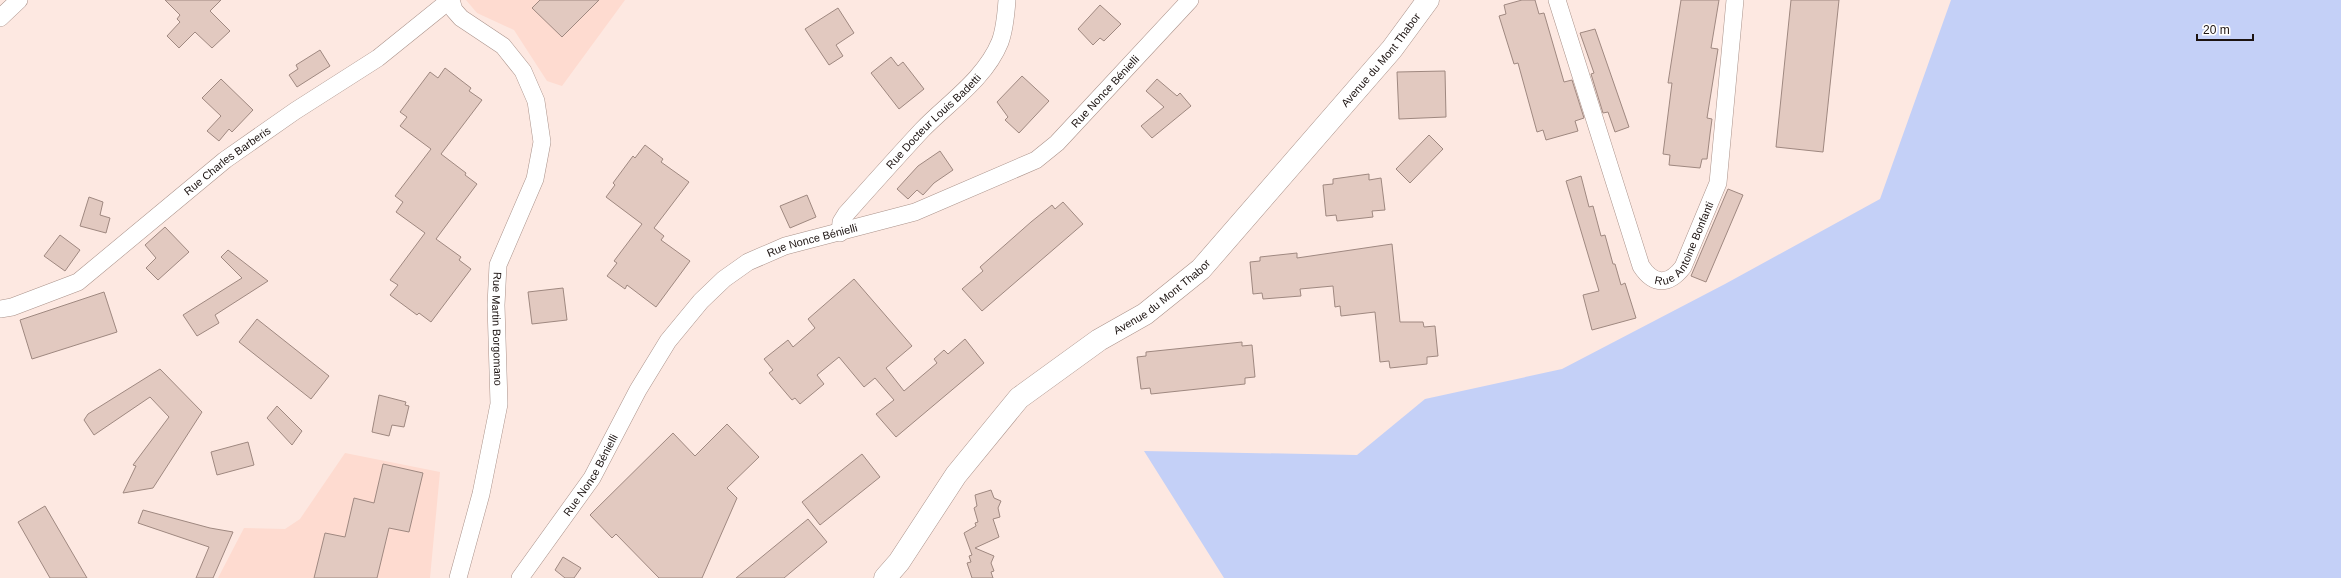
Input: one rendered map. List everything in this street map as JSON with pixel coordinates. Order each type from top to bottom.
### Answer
[{"type":"street","points":[[0,18],[19,0]]},
{"type":"street","name":"Rue Charles Barberis","points":[[0,309],[12,307],[78,282],[225,160],[295,111],[378,58],[451,0]]},
{"type":"street","name":"Rue Martin Borgomano","points":[[451,0],[454,10],[461,18],[504,46],[523,71],[536,101],[542,142],[535,179],[498,265],[496,305],[499,404],[481,494],[458,578]]},
{"type":"street","name":"Rue Docteur Louis Badetti","points":[[840,233],[842,222],[846,214],[922,130],[965,89],[989,62],[1000,42],[1006,18],[1007,0]]},
{"type":"street","name":"Rue Nonce Bénielli","points":[[520,578],[592,478],[638,390],[668,341],[701,301],[724,279],[748,262],[785,246],[840,233],[915,212],[1036,160],[1057,143],[1190,0]]},
{"type":"street","name":"Avenue du Mont Thabor","points":[[885,578],[898,562],[956,475],[1019,398],[1099,340],[1145,314],[1201,269],[1392,49],[1428,0]]},
{"type":"street","name":"Rue Antoine Bonfanti","points":[[1557,0],[1641,266],[1647,275],[1659,281],[1668,281],[1676,276],[1683,267],[1718,183],[1735,0]]},
{"type":"shaded area","points":[[466,0],[625,0],[562,86],[547,81],[514,30],[477,13]]},
{"type":"shaded area","points":[[1951,0],[2341,0],[2341,578],[1224,578],[1144,451],[1357,455],[1425,399],[1562,369],[1725,284],[1880,199]]},
{"type":"shaded area","points":[[345,453],[440,472],[430,578],[218,578],[244,528],[285,529],[300,519]]},
{"type":"building","points":[[165,0],[221,0],[210,11],[230,31],[212,48],[195,32],[179,48],[167,36],[180,22],[177,19],[180,15]]},
{"type":"building","points":[[540,0],[599,0],[562,37],[532,8]]},
{"type":"building","points":[[1522,0],[1535,0],[1539,14],[1544,13],[1564,82],[1572,80],[1584,118],[1575,121],[1578,131],[1546,140],[1543,130],[1537,132],[1518,63],[1514,64],[1499,16],[1506,14],[1504,5]]},
{"type":"building","points":[[1681,0],[1719,0],[1711,48],[1718,49],[1707,118],[1712,119],[1707,159],[1702,159],[1700,168],[1669,165],[1670,155],[1663,154],[1672,83],[1668,83]]},
{"type":"building","points":[[1791,0],[1839,0],[1823,152],[1776,147]]},
{"type":"building","points":[[1100,5],[1121,24],[1104,41],[1100,38],[1093,45],[1078,29]]},
{"type":"building","points":[[838,8],[854,33],[836,45],[843,56],[829,65],[805,29]]},
{"type":"building","points":[[1595,29],[1629,127],[1615,132],[1608,112],[1603,113],[1591,74],[1594,73],[1580,33]]},
{"type":"building","points":[[320,50],[330,66],[297,87],[289,75],[298,69],[296,65]]},
{"type":"building","points":[[891,57],[898,66],[903,62],[924,89],[899,109],[871,73]]},
{"type":"building","points":[[445,68],[471,88],[469,91],[482,100],[441,154],[466,173],[465,175],[477,184],[436,239],[461,257],[459,260],[471,269],[431,322],[419,313],[417,315],[390,295],[398,285],[390,280],[425,233],[396,212],[403,202],[395,196],[431,149],[400,126],[407,117],[400,112],[430,72],[438,78]]},
{"type":"building","points":[[1445,71],[1446,117],[1399,119],[1397,72]]},
{"type":"building","points":[[1022,76],[1049,101],[1019,133],[1005,120],[1008,117],[997,102]]},
{"type":"building","points":[[221,79],[253,110],[232,132],[229,129],[219,141],[207,131],[221,116],[202,98]]},
{"type":"building","points":[[1157,79],[1177,96],[1180,93],[1191,106],[1152,138],[1141,126],[1164,107],[1146,91]]},
{"type":"building","points":[[1429,135],[1443,149],[1410,183],[1396,169]]},
{"type":"building","points":[[645,145],[663,159],[661,162],[689,182],[654,228],[664,236],[661,240],[690,261],[656,307],[627,285],[625,289],[607,276],[617,263],[614,261],[642,224],[606,197],[615,185],[613,183],[633,156],[635,158]]},
{"type":"building","points":[[940,151],[953,170],[934,183],[923,195],[917,190],[908,199],[897,189],[918,166]]},
{"type":"building","points":[[1369,174],[1369,180],[1381,178],[1385,210],[1372,211],[1373,217],[1337,221],[1336,215],[1326,216],[1323,185],[1333,184],[1333,179]]},
{"type":"building","points":[[1581,176],[1589,207],[1593,206],[1601,236],[1605,235],[1613,264],[1615,264],[1621,285],[1625,283],[1636,318],[1592,330],[1583,295],[1599,291],[1566,181]]},
{"type":"building","points":[[1728,189],[1743,195],[1706,282],[1691,276]]},
{"type":"building","points":[[807,195],[816,217],[790,228],[780,206]]},
{"type":"building","points":[[89,197],[103,202],[100,215],[110,218],[106,233],[80,226]]},
{"type":"building","points":[[1063,202],[1083,224],[982,311],[962,289],[983,271],[980,267],[1031,222],[1052,205],[1055,209]]},
{"type":"building","points":[[165,227],[189,252],[158,280],[146,268],[156,258],[145,245]]},
{"type":"building","points":[[60,235],[80,250],[65,271],[44,256]]},
{"type":"building","points":[[1392,244],[1400,322],[1423,322],[1424,327],[1435,326],[1438,356],[1427,357],[1427,364],[1390,368],[1389,361],[1380,362],[1375,312],[1341,316],[1340,306],[1335,307],[1333,286],[1300,289],[1301,296],[1263,299],[1262,293],[1253,294],[1250,262],[1260,261],[1260,257],[1297,253],[1297,258]]},
{"type":"building","points":[[228,250],[268,281],[215,315],[219,323],[197,336],[183,315],[242,278],[221,257]]},
{"type":"building","points":[[854,279],[912,346],[886,368],[904,391],[937,363],[934,359],[944,350],[948,354],[965,339],[984,363],[896,437],[876,414],[894,400],[875,378],[864,387],[839,357],[817,375],[824,384],[800,404],[795,398],[792,400],[769,373],[773,370],[764,359],[788,340],[793,347],[815,328],[808,319]]},
{"type":"building","points":[[563,288],[567,320],[532,324],[528,292]]},
{"type":"building","points":[[104,292],[117,332],[32,359],[20,320]]},
{"type":"building","points":[[257,319],[329,376],[311,399],[239,342]]},
{"type":"building","points":[[1242,342],[1242,346],[1252,345],[1255,377],[1245,378],[1245,384],[1151,394],[1150,388],[1141,389],[1137,357],[1146,356],[1146,352]]},
{"type":"building","points":[[160,369],[202,412],[153,488],[123,493],[136,466],[133,465],[169,417],[150,397],[94,435],[84,420],[88,414]]},
{"type":"building","points":[[379,395],[406,402],[405,405],[409,406],[404,427],[392,425],[389,436],[372,432]]},
{"type":"building","points":[[277,406],[302,431],[292,445],[267,418]]},
{"type":"building","points":[[727,424],[759,457],[727,488],[737,498],[702,578],[659,578],[616,534],[612,538],[590,515],[673,433],[695,456]]},
{"type":"building","points":[[248,442],[254,465],[217,475],[211,452]]},
{"type":"building","points":[[862,454],[880,477],[820,525],[802,502]]},
{"type":"building","points":[[383,464],[423,473],[409,532],[389,528],[377,578],[314,578],[325,533],[345,537],[354,498],[374,503]]},
{"type":"building","points":[[991,490],[994,498],[1001,501],[998,508],[1000,517],[993,519],[999,537],[975,548],[994,556],[991,563],[994,571],[991,572],[993,578],[972,578],[967,563],[971,562],[969,556],[972,555],[964,533],[976,526],[975,523],[978,522],[974,508],[977,506],[975,495]]},
{"type":"building","points":[[45,506],[87,578],[50,578],[18,522]]},
{"type":"building","points":[[143,510],[210,528],[233,532],[213,578],[196,578],[209,547],[138,523]]},
{"type":"building","points":[[808,519],[827,542],[784,578],[736,578]]},
{"type":"building","points":[[563,557],[581,568],[574,578],[565,578],[555,570]]}]
